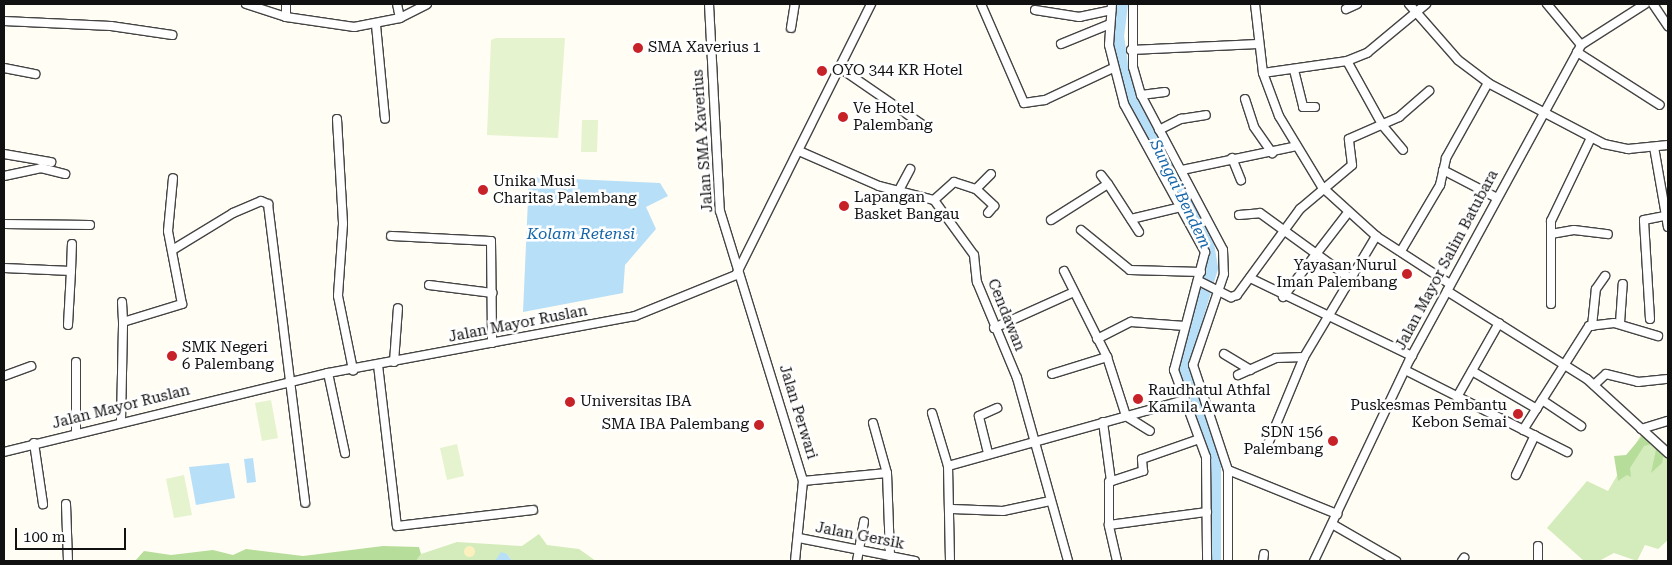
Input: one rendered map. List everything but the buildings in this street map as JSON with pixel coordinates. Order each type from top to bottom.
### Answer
[{"type":"street","points":[[246,4],[286,17],[376,25],[400,18],[427,4]]},
{"type":"street","points":[[286,4],[286,17]]},
{"type":"street","points":[[397,4],[400,18]]},
{"type":"street","name":"Jalan SMA Xaverius","points":[[709,4],[720,211],[736,275]]},
{"type":"street","points":[[791,28],[795,4]]},
{"type":"street","points":[[736,275],[871,4]]},
{"type":"street","points":[[981,4],[1024,103],[1045,100],[1113,68]]},
{"type":"street","points":[[1133,4],[1131,50],[1141,95],[1218,235],[1224,262],[1196,349],[1194,373],[1228,470],[1228,561]]},
{"type":"street","points":[[1255,4],[1258,44],[1263,73],[1280,116],[1322,187],[1347,214],[1376,236],[1400,251],[1500,323],[1594,385],[1668,454]]},
{"type":"street","points":[[1346,9],[1358,4]]},
{"type":"street","points":[[1409,4],[1418,12],[1458,60],[1488,83],[1591,138],[1620,148],[1668,145]]},
{"type":"street","points":[[1263,73],[1347,61],[1374,48],[1426,4]]},
{"type":"street","points":[[1547,4],[1579,48],[1660,105]]},
{"type":"street","name":"Jalan Mayor Salim Batubara","points":[[1314,561],[1412,356],[1495,197],[1579,48],[1644,4]]},
{"type":"street","points":[[1654,4],[1668,26]]},
{"type":"street","points":[[1035,10],[1079,17],[1112,7],[1110,24],[1113,68],[1124,104],[1205,252],[1201,282],[1185,326],[1174,370],[1206,457],[1207,561]]},
{"type":"street","points":[[4,21],[111,26],[172,35]]},
{"type":"street","points":[[1061,44],[1110,24]]},
{"type":"street","points":[[376,25],[385,119]]},
{"type":"street","points":[[1131,50],[1258,44]]},
{"type":"street","points":[[1347,61],[1383,126],[1402,150]]},
{"type":"street","points":[[4,68],[36,74]]},
{"type":"street","points":[[840,68],[923,125]]},
{"type":"street","points":[[1294,70],[1303,108],[1315,107]]},
{"type":"street","points":[[1400,251],[1440,185],[1443,170],[1488,83]]},
{"type":"street","points":[[1201,282],[1233,297],[1322,187],[1352,165],[1349,139],[1383,126],[1429,91]]},
{"type":"street","points":[[1141,95],[1165,92]]},
{"type":"street","points":[[1244,100],[1254,127],[1272,153]]},
{"type":"street","points":[[1159,130],[1181,119],[1206,116]]},
{"type":"street","points":[[337,119],[343,224],[338,296],[353,370]]},
{"type":"street","points":[[1551,304],[1551,221],[1591,138]]},
{"type":"street","points":[[1182,170],[1232,158],[1272,153],[1297,146]]},
{"type":"street","points":[[1654,147],[1664,216],[1668,227]]},
{"type":"street","points":[[798,151],[830,168],[898,192],[934,200],[954,182],[976,189],[994,206],[988,213]]},
{"type":"street","points":[[4,154],[51,162]]},
{"type":"street","points":[[1232,158],[1241,180]]},
{"type":"street","points":[[4,176],[41,168],[65,174]]},
{"type":"street","points":[[898,192],[910,169]]},
{"type":"street","points":[[1443,170],[1495,197]]},
{"type":"street","points":[[976,189],[991,174]]},
{"type":"street","points":[[1101,175],[1139,232]]},
{"type":"street","points":[[123,322],[182,304],[174,249],[168,231],[174,178]]},
{"type":"street","points":[[1051,220],[1108,184]]},
{"type":"street","name":"Cendawan","points":[[934,200],[978,262],[976,278],[994,328],[1017,378],[1068,561]]},
{"type":"street","points":[[174,249],[233,213],[266,202],[305,503]]},
{"type":"street","points":[[1131,219],[1181,207]]},
{"type":"street","points":[[1239,215],[1256,212],[1313,256],[1348,277]]},
{"type":"street","points":[[1283,297],[1347,214]]},
{"type":"street","points":[[1650,319],[1644,220],[1664,216]]},
{"type":"street","points":[[4,224],[90,225]]},
{"type":"street","points":[[1081,230],[1130,270],[1201,272]]},
{"type":"street","points":[[1551,234],[1574,230],[1608,234]]},
{"type":"street","points":[[391,236],[492,242],[492,343]]},
{"type":"street","points":[[1268,444],[1304,357],[1348,277],[1376,236]]},
{"type":"street","points":[[68,325],[72,244]]},
{"type":"street","points":[[4,268],[71,271]]},
{"type":"street","points":[[1064,271],[1072,293],[1108,357],[1126,416],[1150,432]]},
{"type":"street","name":"Jalan Mayor Ruslan","points":[[4,452],[121,421],[328,373],[353,370],[635,316],[736,275]]},
{"type":"street","name":"Jalan Perwari","points":[[736,275],[776,385],[803,482],[799,538],[795,561]]},
{"type":"street","points":[[1524,430],[1564,364],[1592,326],[1596,289],[1605,276]]},
{"type":"street","points":[[1250,278],[1326,318],[1412,356]]},
{"type":"street","points":[[1620,324],[1624,284]]},
{"type":"street","points":[[429,285],[493,293]]},
{"type":"street","points":[[994,328],[1072,293]]},
{"type":"street","points":[[121,421],[122,302]]},
{"type":"street","points":[[394,362],[398,308]]},
{"type":"street","points":[[1097,339],[1131,322],[1185,326]]},
{"type":"street","points":[[1457,397],[1500,323]]},
{"type":"street","points":[[1592,326],[1620,324],[1658,336]]},
{"type":"street","points":[[1224,354],[1251,370]]},
{"type":"street","points":[[1052,374],[1108,357]]},
{"type":"street","points":[[1238,375],[1276,358],[1304,357]]},
{"type":"street","points":[[76,362],[76,433]]},
{"type":"street","points":[[378,365],[398,526],[533,510]]},
{"type":"street","points":[[4,376],[31,366]]},
{"type":"street","points":[[1405,370],[1567,452]]},
{"type":"street","points":[[1472,371],[1537,409]]},
{"type":"street","points":[[328,373],[345,453]]},
{"type":"street","points":[[1594,385],[1606,374],[1638,382],[1668,379]]},
{"type":"street","points":[[948,466],[1034,440],[1184,400]]},
{"type":"street","points":[[1542,400],[1581,426]]},
{"type":"street","points":[[988,453],[979,416],[997,408]]},
{"type":"street","points":[[932,413],[948,466],[952,509],[950,561]]},
{"type":"street","points":[[1641,429],[1668,421]]},
{"type":"street","points":[[1103,422],[1112,481]]},
{"type":"street","points":[[873,423],[887,473],[890,556]]},
{"type":"street","points":[[1516,475],[1535,435]]},
{"type":"street","points":[[1117,561],[1109,525],[1107,486],[1112,481],[1143,471],[1142,459],[1199,439]]},
{"type":"street","points":[[34,443],[43,504]]},
{"type":"street","points":[[1228,470],[1337,514]]},
{"type":"street","points":[[803,482],[887,473]]},
{"type":"street","points":[[952,509],[1003,511],[1050,501]]},
{"type":"street","points":[[66,504],[68,561]]},
{"type":"street","points":[[1109,525],[1207,512]]},
{"type":"street","points":[[858,561],[864,522]]},
{"type":"street","points":[[1332,524],[1391,560]]},
{"type":"street","name":"Jalan Gersik","points":[[799,538],[915,561]]},
{"type":"street","points":[[1538,546],[1538,561]]},
{"type":"green space","points":[[496,38],[565,38],[558,138],[487,135],[491,40]]},
{"type":"green space","points":[[582,120],[598,120],[597,152],[581,152]]},
{"type":"green space","points":[[271,400],[278,438],[262,441],[255,403]]},
{"type":"green space","points":[[1642,433],[1668,456],[1668,540],[1658,549],[1645,545],[1637,561],[1614,553],[1599,561],[1584,561],[1547,528],[1587,481],[1608,491]]},
{"type":"green space","points":[[1643,435],[1664,453],[1662,463],[1651,473],[1656,450],[1651,444],[1644,446],[1630,468],[1631,477],[1627,475],[1618,481],[1614,456],[1626,455]]},
{"type":"green space","points":[[457,444],[464,476],[447,480],[440,448]]},
{"type":"green space","points":[[184,475],[192,515],[174,518],[166,479]]},
{"type":"green space","points":[[539,534],[547,545],[579,549],[596,561],[512,561],[507,554],[495,561],[416,561],[421,554],[457,542],[522,546]]},
{"type":"green space","points":[[383,546],[419,547],[421,554],[416,561],[135,561],[144,551],[171,555],[213,550],[233,555],[246,549],[303,556]]},
{"type":"sand","points":[[469,545],[475,551],[469,557],[463,551]]},
{"type":"water","name":"Kolam Retensi","points":[[529,177],[660,183],[668,196],[646,207],[656,229],[625,265],[623,293],[523,312]]},
{"type":"water","points":[[253,458],[256,482],[247,483],[244,459]]},
{"type":"water","points":[[229,463],[235,498],[196,505],[189,467]]},
{"type":"water","points":[[501,552],[507,554],[512,561],[495,561]]},
{"type":"waterway","name":"Sungai Bendem","points":[[1121,4],[1117,36],[1122,70],[1135,105],[1207,243],[1211,268],[1182,365],[1214,454],[1214,561]]},
{"type":"place","name":"SMA Xaverius 1","points":[[638,48]]},
{"type":"place","name":"OYO 344 KR Hotel","points":[[822,71]]},
{"type":"place","name":"Ve Hotel Palembang","points":[[843,117]]},
{"type":"place","name":"Unika Musi Charitas Palembang","points":[[483,190]]},
{"type":"place","name":"Lapangan Basket Bangau","points":[[844,206]]},
{"type":"place","name":"Yayasan Nurul Iman Palembang","points":[[1407,274]]},
{"type":"place","name":"SMK Negeri 6 Palembang","points":[[172,356]]},
{"type":"place","name":"Raudhatul Athfal Kamila Awanta","points":[[1138,399]]},
{"type":"place","name":"Universitas IBA","points":[[570,402]]},
{"type":"place","name":"Puskesmas Pembantu Kebon Semai","points":[[1518,414]]},
{"type":"place","name":"SMA IBA Palembang","points":[[759,425]]},
{"type":"place","name":"SDN 156 Palembang","points":[[1333,441]]}]
